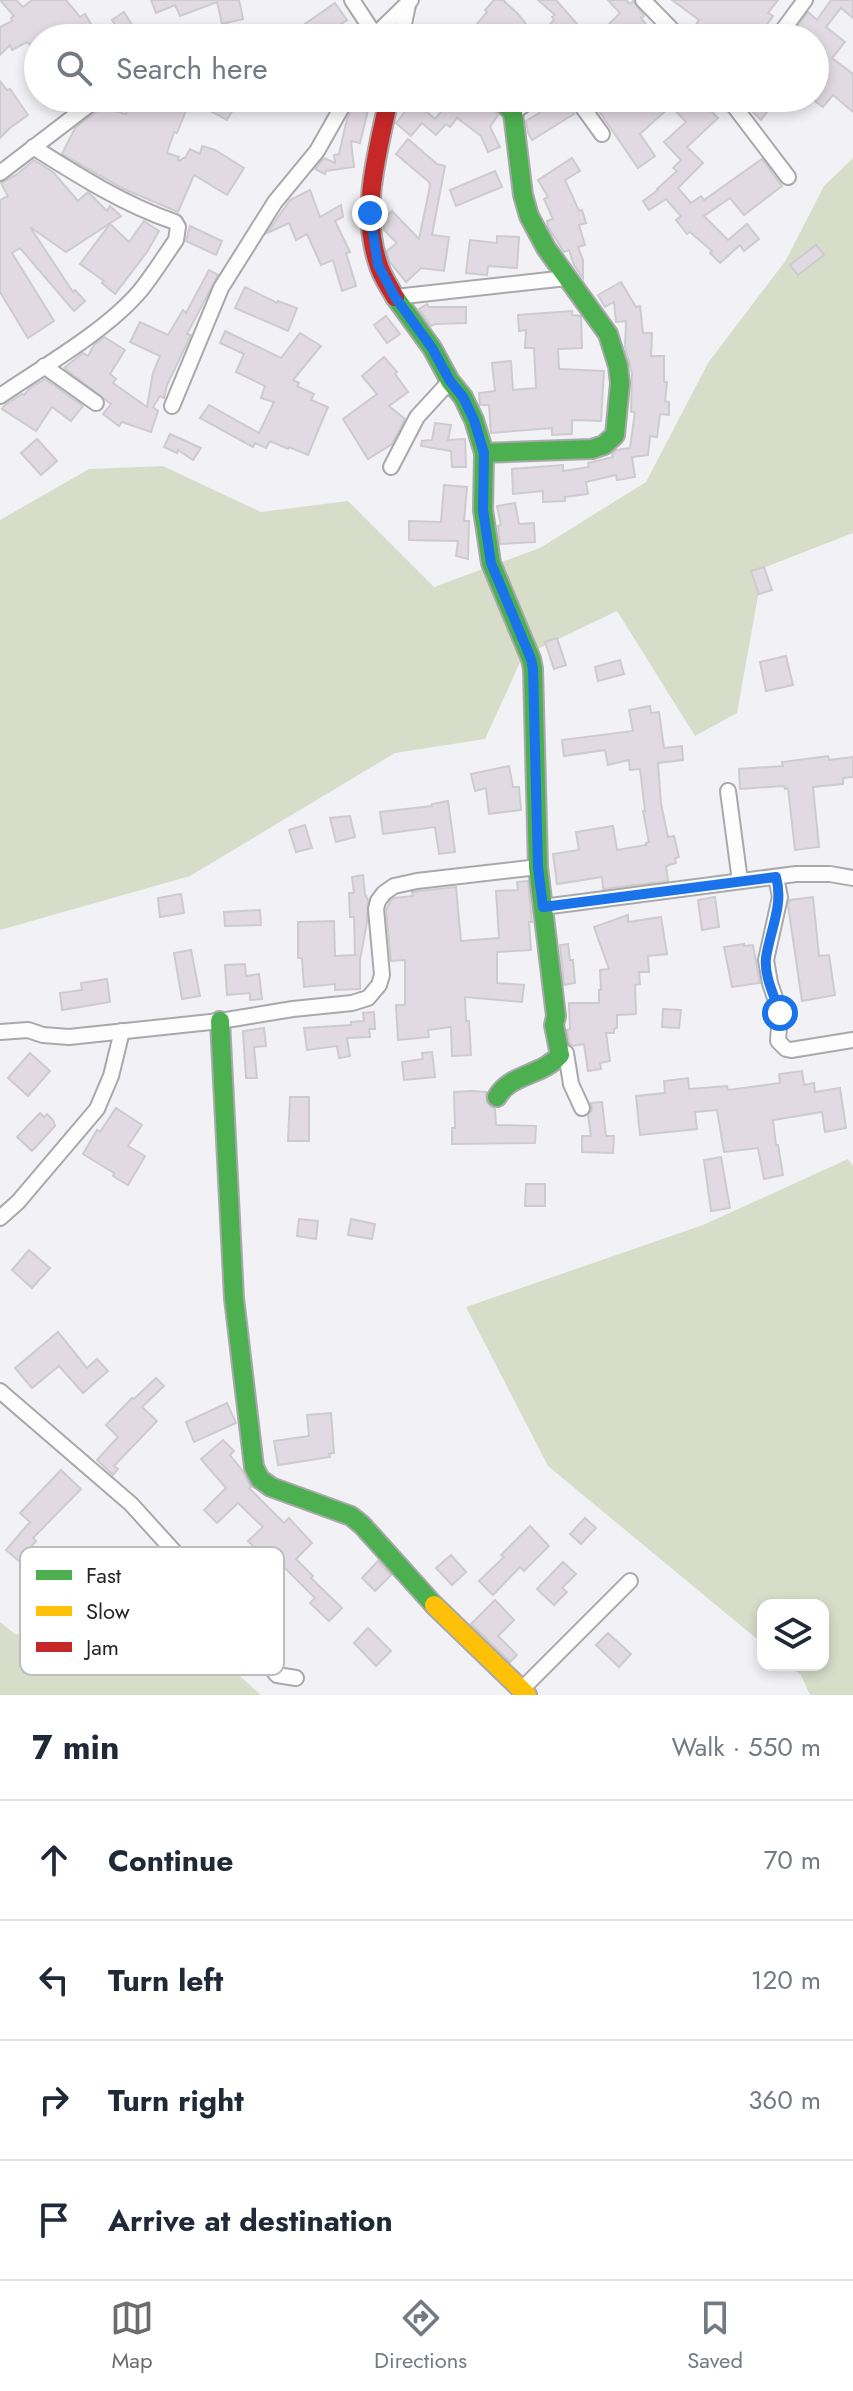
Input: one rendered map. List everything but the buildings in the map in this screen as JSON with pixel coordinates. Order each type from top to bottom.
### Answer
[{"type":"street","points":[[352,0],[367,24]]},
{"type":"street","points":[[643,0],[666,24]]},
{"type":"street","points":[[787,24],[805,0]]},
{"type":"street","points":[[386,24],[409,2]]},
{"type":"street","points":[[404,24],[409,2]]},
{"type":"street","points":[[0,173],[79,112]]},
{"type":"street","points":[[172,406],[221,288],[275,202],[317,151],[339,112]]},
{"type":"street","points":[[386,112],[372,182],[370,213],[378,265],[395,297],[463,397],[474,420],[484,453],[483,510],[487,549],[531,659],[535,684],[538,867],[556,1016],[554,1025],[560,1055]]},
{"type":"street","points":[[586,112],[602,134]]},
{"type":"street","points":[[740,112],[788,177]]},
{"type":"street","points":[[484,453],[592,449],[604,445],[615,435],[620,383],[618,366],[604,327],[546,248],[529,216],[523,195],[513,113]]},
{"type":"street","points":[[0,396],[93,332],[139,292],[176,240],[178,227],[175,222],[95,186],[33,147]]},
{"type":"street","points":[[395,297],[567,278]]},
{"type":"street","points":[[44,366],[96,403]]},
{"type":"street","points":[[391,467],[417,417],[450,381]]},
{"type":"street","points":[[728,791],[740,881]]},
{"type":"street","points":[[0,1032],[28,1030],[55,1037],[220,1021],[352,1003],[368,998],[379,985],[382,975],[376,909],[384,893],[394,886],[417,881],[538,867]]},
{"type":"street","points":[[543,907],[776,877],[830,874],[853,878]]},
{"type":"street","points":[[776,877],[780,897],[766,960],[780,1013],[778,1041],[791,1050],[853,1040]]},
{"type":"street","points":[[220,1021],[234,1298],[254,1467],[260,1479],[271,1487],[351,1516],[428,1599],[524,1692],[630,1581]]},
{"type":"street","points":[[0,1218],[18,1202],[97,1109],[111,1076],[122,1031]]},
{"type":"street","points":[[497,1097],[507,1083],[544,1071],[566,1053],[571,1084],[582,1108]]},
{"type":"street","points":[[0,1391],[131,1504],[170,1547]]},
{"type":"street","points":[[277,1675],[296,1678]]},
{"type":"green space","points":[[853,158],[853,533],[763,568],[737,713],[695,736],[617,611],[523,656],[485,739],[395,753],[190,876],[0,930],[0,520],[89,469],[163,466],[261,512],[348,501],[434,587],[540,548],[646,482],[708,363],[786,260],[824,186]]},
{"type":"green space","points":[[848,1159],[853,1166],[853,1695],[810,1695],[801,1675],[796,1671],[829,1671],[829,1599],[757,1599],[757,1639],[548,1466],[466,1307],[703,1225]]},
{"type":"green space","points":[[0,1622],[15,1634],[20,1634],[20,1675],[239,1675],[261,1695],[0,1695]]},
{"type":"traffic: fast","points":[[484,453],[592,449],[604,445],[615,435],[620,383],[608,334],[546,248],[529,216],[523,195],[512,112]]},
{"type":"traffic: fast","points":[[395,297],[432,348],[474,420],[484,453],[483,510],[491,563],[533,669],[538,867],[556,1016],[554,1025],[560,1055],[545,1067],[510,1083],[497,1097]]},
{"type":"traffic: fast","points":[[220,1021],[234,1298],[254,1467],[260,1479],[271,1487],[351,1516],[434,1605]]},
{"type":"traffic: slow","points":[[434,1605],[527,1695]]},
{"type":"traffic: jam","points":[[386,112],[373,180],[371,222],[379,267],[395,297]]},
{"type":"route","points":[[370,213],[378,265],[395,297],[463,397],[484,453],[483,510],[487,549],[531,659],[535,684],[538,867],[543,907],[776,877],[780,897],[766,960],[780,1013]]}]
